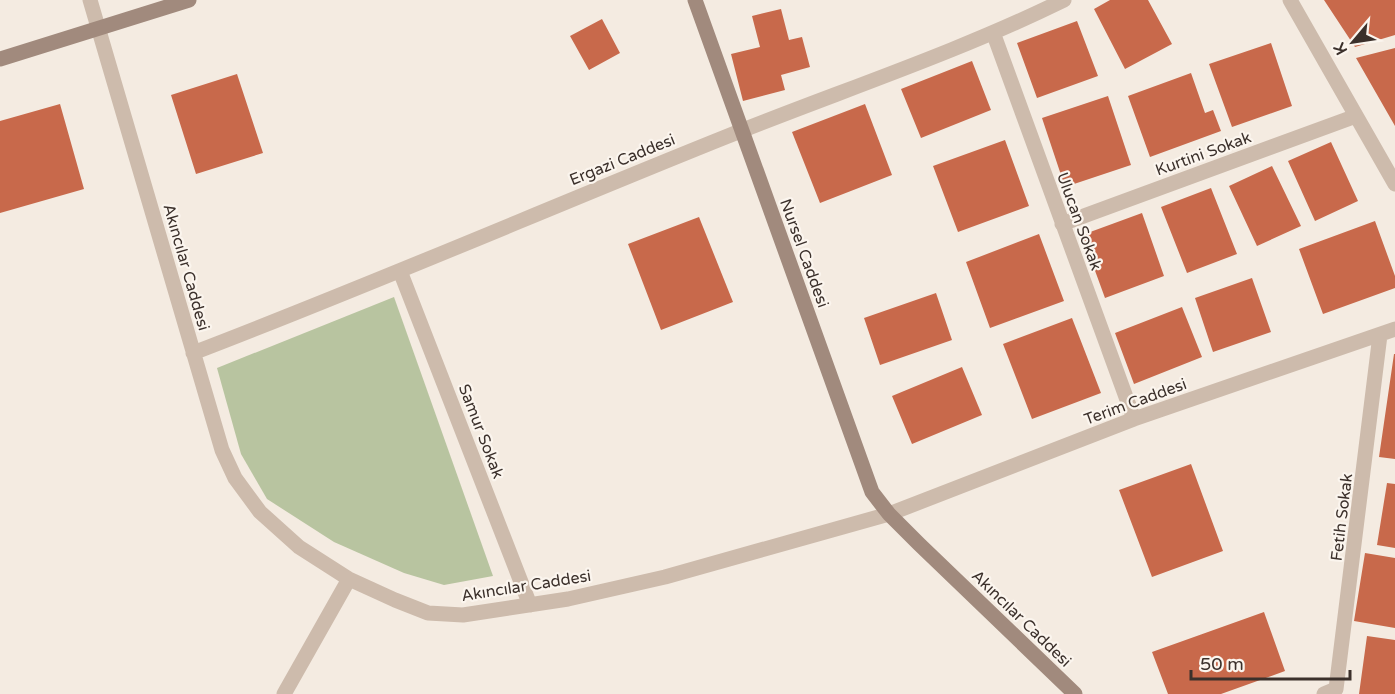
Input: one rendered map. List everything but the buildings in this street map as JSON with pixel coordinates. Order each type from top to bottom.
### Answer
[{"type":"street","name":"Akıncılar Caddesi","points":[[90,0],[222,450],[235,478],[261,512],[299,547],[349,579],[428,613],[463,615],[530,605],[665,577],[889,514],[1075,694]]},
{"type":"street","points":[[0,58],[99,30],[189,0]]},
{"type":"street","name":"Nursel Caddesi","points":[[695,0],[872,492],[889,514]]},
{"type":"street","name":"Ergazi Caddesi","points":[[193,353],[400,271],[742,130],[994,35],[1064,0]]},
{"type":"street","points":[[1290,0],[1395,184]]},
{"type":"street","name":"Ulucan Sokak","points":[[994,35],[1134,419]]},
{"type":"street","name":"Kurtini Sokak","points":[[1062,224],[1356,116]]},
{"type":"street","name":"Samur Sokak","points":[[400,271],[530,605]]},
{"type":"street","name":"Terim Caddesi","points":[[889,514],[1134,419],[1395,329]]},
{"type":"street","name":"Fetih Sokak","points":[[1324,694],[1336,689],[1380,335]]},
{"type":"street","points":[[284,694],[349,579]]},
{"type":"green space","points":[[394,297],[493,576],[444,585],[404,573],[334,542],[267,499],[241,454],[217,368]]}]
